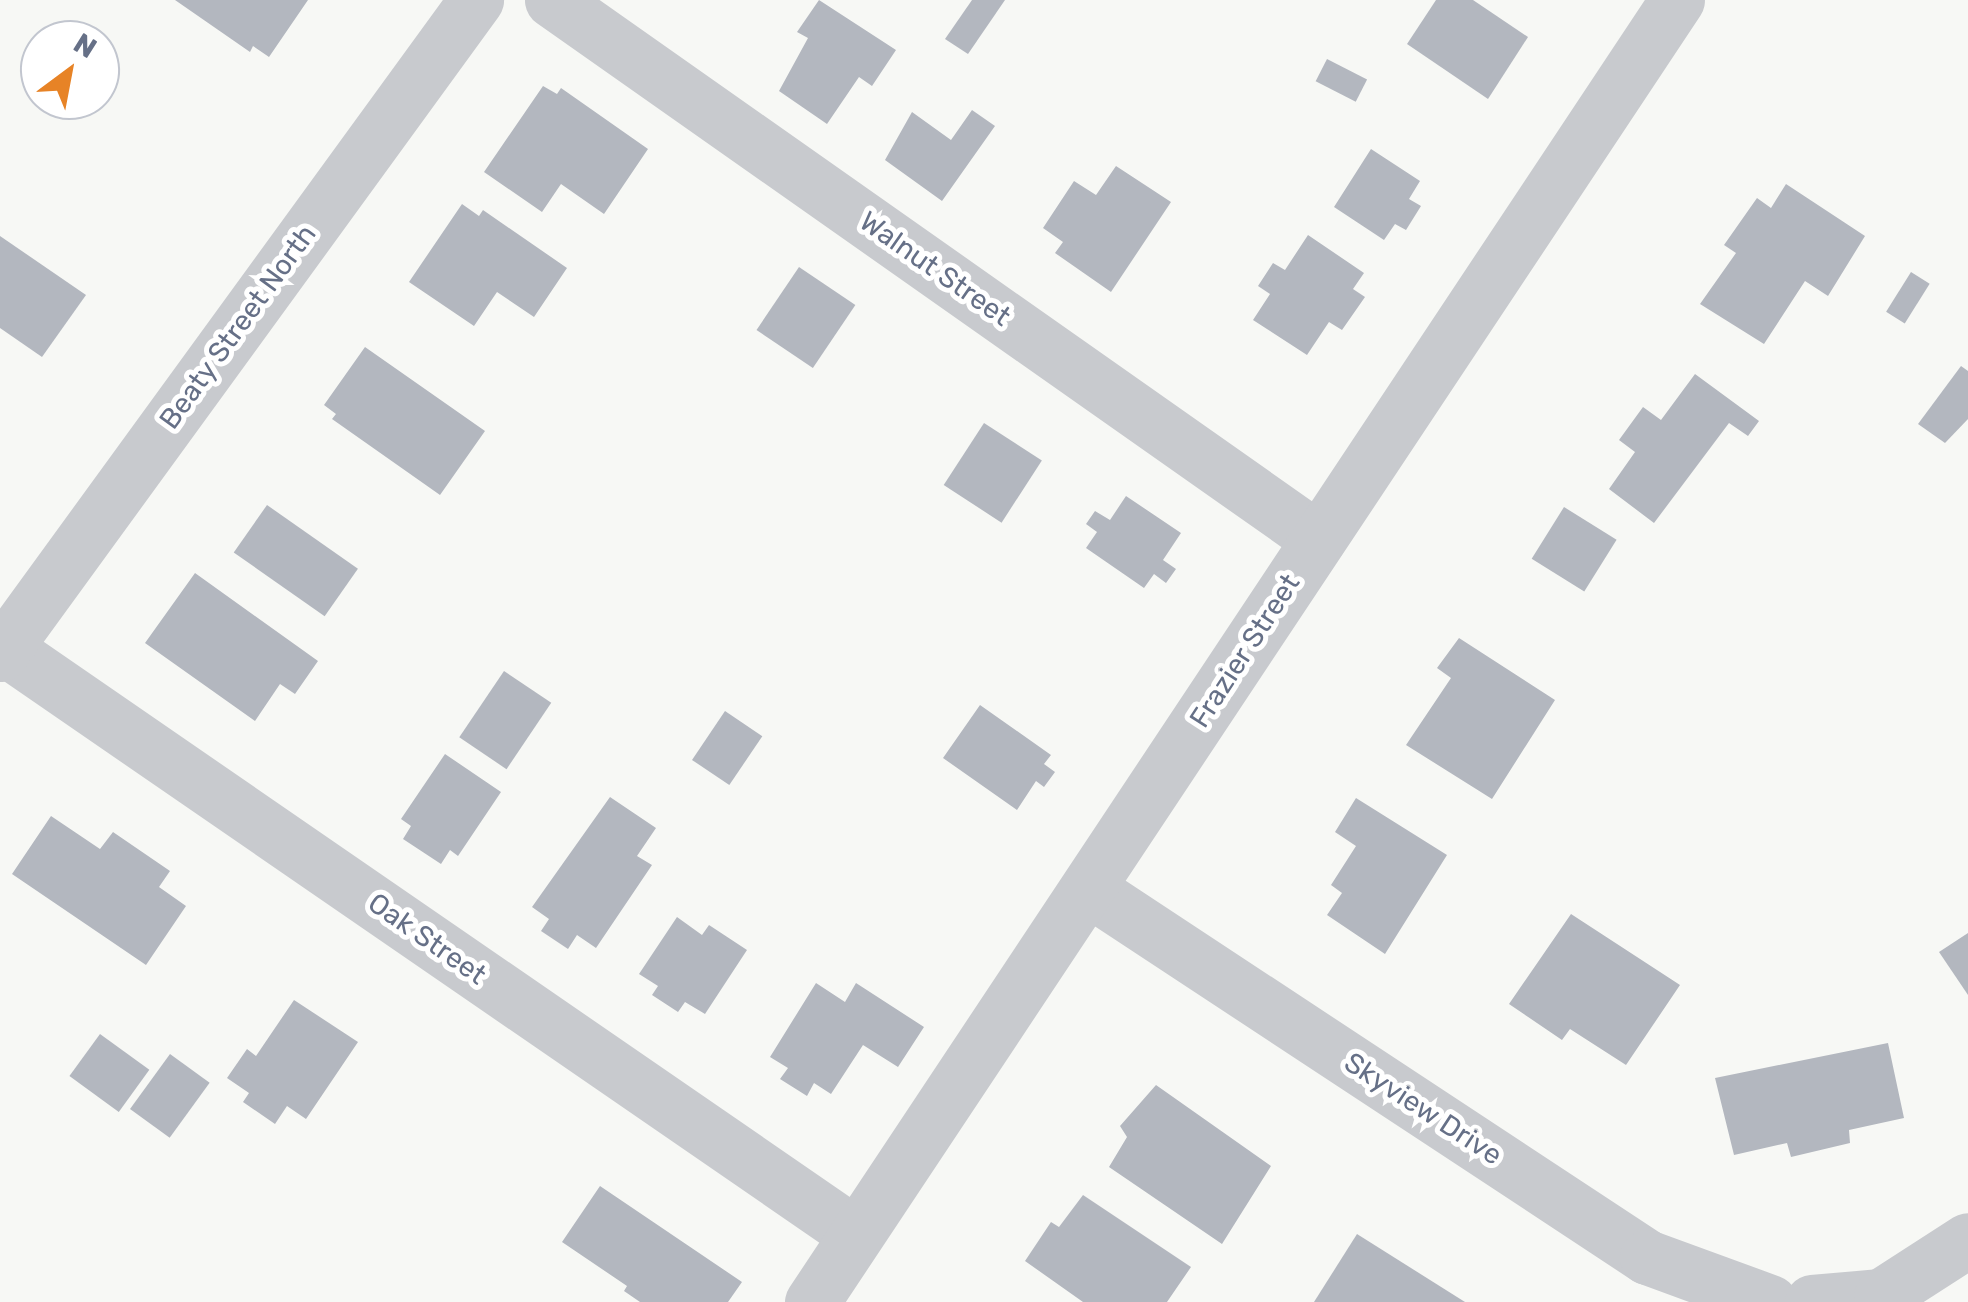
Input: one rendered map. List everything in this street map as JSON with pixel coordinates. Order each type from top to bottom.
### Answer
[{"type":"street","name":"Beaty Street North","points":[[1,649],[476,0]]},
{"type":"street","name":"Walnut Street","points":[[552,0],[1318,538]]},
{"type":"street","name":"Frazier Street","points":[[812,1302],[854,1233],[1090,890],[1318,538],[1677,0]]},
{"type":"street","name":"Oak Street","points":[[1,649],[854,1233]]},
{"type":"street","name":"Skyview Drive","points":[[1090,890],[1647,1257],[1770,1302]]},
{"type":"street","points":[[1812,1302],[1882,1299],[1968,1240]]},
{"type":"building","points":[[175,0],[308,0],[269,57],[253,46],[250,52]]},
{"type":"building","points":[[819,0],[896,50],[872,86],[859,77],[827,124],[779,91],[808,38],[797,32]]},
{"type":"building","points":[[972,0],[1005,0],[968,54],[945,39]]},
{"type":"building","points":[[1436,0],[1473,0],[1528,37],[1488,99],[1407,44]]},
{"type":"building","points":[[1327,59],[1367,79],[1356,102],[1316,81]]},
{"type":"building","points":[[543,86],[557,94],[561,88],[648,149],[604,214],[561,184],[542,212],[484,172]]},
{"type":"building","points":[[972,110],[995,126],[942,201],[885,160],[912,112],[951,140]]},
{"type":"building","points":[[1371,149],[1420,181],[1409,199],[1421,206],[1406,230],[1395,224],[1384,240],[1334,207]]},
{"type":"building","points":[[1116,166],[1171,202],[1111,292],[1055,253],[1063,242],[1043,228],[1074,181],[1096,195]]},
{"type":"building","points":[[1786,184],[1865,236],[1828,296],[1805,281],[1764,344],[1700,304],[1736,253],[1724,245],[1757,198],[1771,208]]},
{"type":"building","points":[[462,204],[479,216],[483,210],[567,268],[534,317],[497,292],[474,326],[409,282]]},
{"type":"building","points":[[1308,235],[1364,273],[1353,289],[1365,297],[1342,330],[1329,322],[1307,355],[1253,320],[1270,294],[1258,286],[1273,263],[1285,270]]},
{"type":"building","points":[[0,236],[86,295],[42,357],[0,328]]},
{"type":"building","points":[[799,267],[855,305],[813,368],[757,330]]},
{"type":"building","points":[[1911,272],[1930,284],[1905,324],[1886,312]]},
{"type":"building","points":[[365,347],[485,431],[440,495],[332,419],[336,414],[324,405]]},
{"type":"building","points":[[1961,366],[1968,371],[1968,419],[1945,443],[1918,424]]},
{"type":"building","points":[[1695,374],[1759,421],[1748,436],[1729,423],[1654,523],[1609,489],[1635,452],[1619,440],[1643,407],[1661,420]]},
{"type":"building","points":[[984,423],[1042,461],[1002,523],[944,485]]},
{"type":"building","points":[[1126,496],[1181,533],[1163,560],[1176,569],[1166,583],[1154,574],[1144,588],[1086,548],[1097,532],[1086,524],[1095,511],[1110,520]]},
{"type":"building","points":[[267,505],[358,569],[325,616],[234,553]]},
{"type":"building","points":[[1564,507],[1617,540],[1584,592],[1532,559]]},
{"type":"building","points":[[195,573],[318,661],[295,694],[280,684],[255,721],[145,643]]},
{"type":"building","points":[[1459,638],[1555,700],[1492,799],[1406,745],[1451,678],[1437,668]]},
{"type":"building","points":[[504,671],[551,703],[507,769],[459,737]]},
{"type":"building","points":[[980,705],[1051,755],[1044,764],[1055,772],[1044,787],[1036,781],[1017,810],[943,758]]},
{"type":"building","points":[[725,711],[762,736],[729,785],[692,760]]},
{"type":"building","points":[[445,754],[501,792],[458,856],[450,850],[441,864],[403,839],[411,826],[401,819]]},
{"type":"building","points":[[610,797],[656,828],[637,856],[652,865],[596,948],[577,935],[568,949],[541,931],[549,919],[532,907]]},
{"type":"building","points":[[1356,798],[1447,855],[1385,954],[1327,915],[1342,893],[1331,885],[1356,846],[1335,832]]},
{"type":"building","points":[[51,816],[100,849],[113,832],[170,871],[159,887],[186,906],[146,965],[12,874]]},
{"type":"building","points":[[1571,914],[1680,985],[1626,1065],[1570,1029],[1562,1040],[1509,1004]]},
{"type":"building","points":[[677,917],[702,935],[709,925],[747,950],[705,1014],[685,1002],[678,1012],[652,995],[658,986],[639,974]]},
{"type":"building","points":[[1968,933],[1968,995],[1939,952]]},
{"type":"building","points":[[816,983],[845,1002],[856,983],[924,1027],[898,1067],[863,1045],[831,1094],[814,1083],[807,1096],[780,1079],[788,1068],[770,1057]]},
{"type":"building","points":[[294,1000],[358,1042],[306,1119],[287,1106],[275,1124],[243,1102],[249,1093],[227,1078],[247,1049],[256,1056]]},
{"type":"building","points":[[100,1034],[149,1070],[119,1112],[69,1076]]},
{"type":"building","points":[[1888,1043],[1904,1118],[1849,1130],[1850,1143],[1791,1157],[1787,1143],[1734,1155],[1715,1078]]},
{"type":"building","points":[[170,1054],[210,1083],[170,1138],[130,1109]]},
{"type":"building","points":[[1156,1085],[1271,1166],[1222,1244],[1109,1167],[1127,1137],[1120,1126]]},
{"type":"building","points":[[600,1186],[742,1282],[728,1302],[640,1302],[624,1291],[627,1286],[562,1242]]},
{"type":"building","points":[[1083,1195],[1191,1267],[1167,1302],[1083,1302],[1025,1261],[1051,1222],[1059,1227]]},
{"type":"building","points":[[1357,1234],[1465,1302],[1314,1302]]}]
